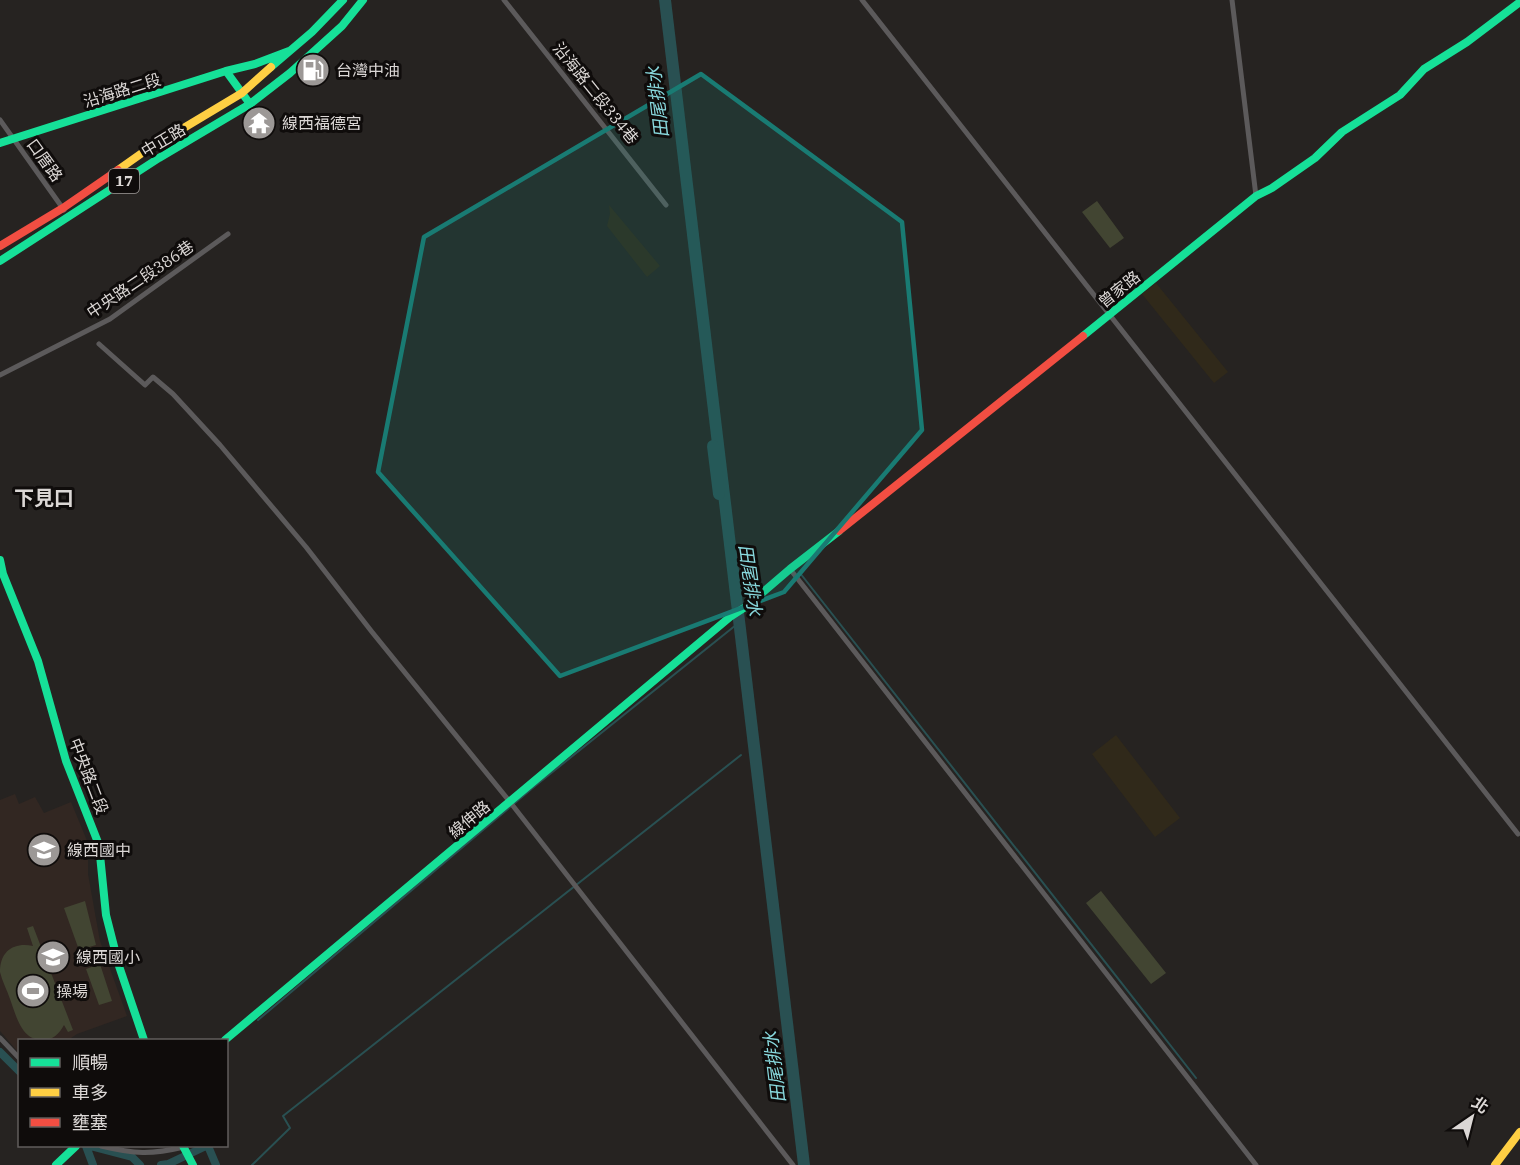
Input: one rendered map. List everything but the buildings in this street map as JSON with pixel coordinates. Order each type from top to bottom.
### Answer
[{"type":"street","name":"17","points":[[242,93],[295,48],[343,0]]},
{"type":"street","name":"17","points":[[250,104],[290,73],[342,26],[363,0]]},
{"type":"street","name":"沿海路二段334巷","points":[[504,0],[666,205]]},
{"type":"street","points":[[862,0],[1518,834]]},
{"type":"street","points":[[1232,0],[1254,198]]},
{"type":"street","name":"曾家路","points":[[742,609],[1254,198],[1315,158],[1342,132],[1400,95],[1424,69],[1467,42],[1520,2]]},
{"type":"street","name":"沿海路二段","points":[[0,143],[226,71],[255,64],[295,48]]},
{"type":"street","points":[[226,71],[250,104]]},
{"type":"street","name":"中正路","points":[[0,246],[63,208],[142,153],[242,93]]},
{"type":"street","name":"中正路","points":[[0,261],[159,158],[250,104]]},
{"type":"street","name":"口厝路","points":[[0,120],[63,208],[67,217]]},
{"type":"street","name":"中央路二段386巷","points":[[0,375],[110,319],[228,234]]},
{"type":"street","points":[[99,344],[145,385],[153,377],[173,394],[220,445],[306,547],[510,802],[793,1165]]},
{"type":"street","name":"中央路二段","points":[[0,560],[3,574],[38,661],[66,761],[99,844],[106,915],[119,966],[143,1039]]},
{"type":"street","points":[[790,569],[1256,1165]]},
{"type":"street","name":"線伸路","points":[[227,1039],[742,609]]},
{"type":"street","points":[[0,1038],[18,1057]]},
{"type":"street","points":[[1495,1165],[1520,1132]]},
{"type":"street","points":[[56,1165],[75,1147]]},
{"type":"street","points":[[106,1147],[138,1153],[158,1153],[179,1147]]},
{"type":"street","points":[[184,1147],[193,1165]]},
{"type":"highlighted area","points":[[701,74],[902,222],[922,430],[784,592],[560,676],[378,472],[424,237]]},
{"type":"shaded area","points":[[609,205],[660,266],[647,277],[607,226],[610,214]]},
{"type":"shaded area","points":[[1156,283],[1228,372],[1214,383],[1142,294]]},
{"type":"shaded area","points":[[1116,735],[1180,818],[1155,837],[1092,754]]},
{"type":"shaded area","name":"線西國小","points":[[15,794],[19,804],[35,797],[44,813],[71,802],[88,843],[88,874],[100,941],[127,1016],[77,1034],[70,1039],[18,1039],[18,1052],[0,1031],[0,800]]},
{"type":"green space","points":[[1097,201],[1124,238],[1110,248],[1082,212]]},
{"type":"green space","points":[[1101,891],[1166,973],[1151,984],[1086,903]]},
{"type":"green space","points":[[85,901],[96,945],[79,950],[64,908]]},
{"type":"green space","points":[[33,926],[73,1030],[68,1032],[64,1025],[55,1036],[49,1039],[35,1039],[20,1026],[0,972],[3,958],[10,949],[20,945],[33,946],[27,928]]},
{"type":"green space","points":[[100,964],[112,1001],[99,1005],[86,969]]},
{"type":"water","points":[[659,0],[671,0],[810,1165],[798,1165]]},
{"type":"waterway","name":"田尾排水","points":[[713,446],[719,494]]},
{"type":"waterway","points":[[800,573],[1196,1078]]},
{"type":"waterway","points":[[258,1020],[535,786],[736,625]]},
{"type":"waterway","points":[[252,1165],[290,1128],[283,1116],[741,755]]},
{"type":"waterway","points":[[0,1052],[18,1070]]},
{"type":"waterway","points":[[86,1147],[93,1165]]},
{"type":"waterway","points":[[94,1147],[132,1157],[140,1165]]},
{"type":"waterway","points":[[161,1165],[204,1147]]},
{"type":"waterway","points":[[208,1147],[216,1165]]},
{"type":"traffic: fast","points":[[271,67],[312,32],[343,0]]},
{"type":"traffic: fast","points":[[0,261],[159,158],[250,104],[290,73],[342,26],[363,0]]},
{"type":"traffic: fast","points":[[1083,336],[1256,196],[1272,188],[1315,158],[1342,132],[1400,95],[1424,69],[1467,42],[1520,2]]},
{"type":"traffic: fast","points":[[226,71],[255,64],[289,51]]},
{"type":"traffic: fast","points":[[0,143],[226,71],[250,104]]},
{"type":"traffic: fast","points":[[226,1039],[730,617],[747,606],[839,531]]},
{"type":"traffic: fast","points":[[0,560],[3,574],[38,661],[66,761],[99,845],[106,915],[119,966],[144,1039]]},
{"type":"traffic: fast","points":[[56,1165],[75,1147]]},
{"type":"traffic: fast","points":[[184,1147],[193,1165]]},
{"type":"traffic: slow","points":[[118,170],[242,93],[271,67]]},
{"type":"traffic: slow","points":[[1495,1165],[1520,1132]]},
{"type":"traffic: jam","points":[[0,246],[63,208],[118,170]]},
{"type":"traffic: jam","points":[[839,531],[1083,336]]},
{"type":"place","name":"台灣中油","points":[[313,70]]},
{"type":"place","name":"線西福德宮","points":[[259,123]]},
{"type":"place","name":"線西國中","points":[[44,850]]},
{"type":"place","name":"線西國小","points":[[53,957]]},
{"type":"place","name":"操場","points":[[33,991]]},
{"type":"district","name":"下見口","points":[[44,498]]}]
